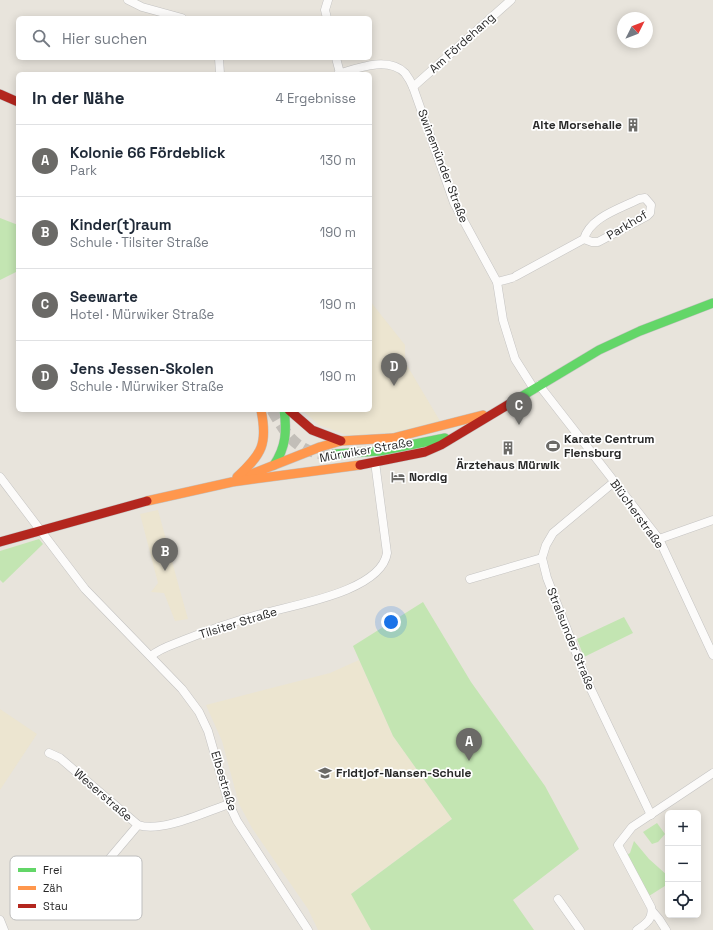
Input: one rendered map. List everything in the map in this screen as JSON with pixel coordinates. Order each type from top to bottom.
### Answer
[{"type":"main road","points":[[0,94],[16,101]]},
{"type":"main road","name":"Mürwiker Straße","points":[[0,542],[158,498],[246,479],[330,470],[425,452],[621,339],[713,304]]},
{"type":"main road","points":[[232,482],[258,459],[263,448],[265,428],[261,412]]},
{"type":"main road","points":[[246,479],[260,475],[269,470],[282,454],[286,444],[284,412]]},
{"type":"main road","points":[[291,412],[296,419],[313,432],[341,441]]},
{"type":"main road","name":"Mürwiker Straße","points":[[232,482],[320,447],[341,441],[393,438],[494,413]]},
{"type":"main road","points":[[334,454],[380,450],[455,436]]},
{"type":"street","points":[[128,0],[142,7],[175,16]]},
{"type":"street","points":[[326,16],[325,10],[328,0]]},
{"type":"street","name":"Am Fördehang","points":[[413,87],[511,0]]},
{"type":"street","points":[[219,60],[220,72]]},
{"type":"street","points":[[336,60],[339,72]]},
{"type":"street","name":"Swinemünder Straße","points":[[347,72],[384,63],[396,66],[405,73],[413,87],[454,203],[497,282],[503,320],[515,359],[536,387]]},
{"type":"street","name":"Parkhof","points":[[497,282],[525,273],[584,239],[586,232],[595,222],[639,199],[645,198],[651,205],[650,212],[647,216],[604,240],[592,242],[584,239]]},
{"type":"street","name":"Blücherstraße","points":[[536,387],[659,539],[713,655]]},
{"type":"street","name":"Tilsiter Straße","points":[[151,656],[163,648],[232,622],[316,601],[355,585],[376,572],[386,560],[387,553],[375,462]]},
{"type":"street","points":[[0,477],[85,589],[151,656]]},
{"type":"street","points":[[470,579],[542,558],[552,533],[614,482]]},
{"type":"street","points":[[659,539],[713,520]]},
{"type":"street","name":"Stralsunder Straße","points":[[542,558],[547,578],[587,681],[651,815]]},
{"type":"street","name":"Elbestraße","points":[[151,656],[182,689],[199,712],[214,747],[229,804],[237,821],[308,930]]},
{"type":"street","name":"Weserstraße","points":[[49,753],[60,758],[138,825],[144,827],[163,826],[229,804]]},
{"type":"street","points":[[666,930],[659,919],[652,912],[649,902],[618,845],[632,827],[713,773]]},
{"type":"street","points":[[111,856],[138,825]]},
{"type":"street","points":[[558,899],[580,930]]},
{"type":"street","points":[[638,930],[650,920],[652,912]]},
{"type":"street","points":[[0,920],[4,930]]},
{"type":"shaded area","points":[[372,304],[405,345],[405,362],[440,421],[401,432],[350,436],[319,425],[304,412],[372,412]]},
{"type":"shaded area","points":[[158,510],[188,619],[175,621],[164,593],[151,592],[158,583],[140,514]]},
{"type":"shaded area","name":"Fridtjof-Nansen-Schule","points":[[359,660],[393,736],[452,819],[352,893],[371,930],[318,930],[308,909],[252,828],[239,804],[222,741],[206,705],[330,673]]},
{"type":"shaded area","points":[[0,709],[37,734],[0,790]]},
{"type":"green space","points":[[0,218],[16,224],[16,272],[0,280]]},
{"type":"green space","points":[[39,539],[43,544],[3,583],[0,580],[0,551]]},
{"type":"green space","points":[[423,602],[471,682],[545,786],[579,849],[513,900],[534,930],[371,930],[351,894],[452,819],[393,736],[353,646]]},
{"type":"green space","points":[[624,617],[633,633],[584,657],[577,639]]},
{"type":"green space","points":[[657,823],[665,834],[658,842],[652,844],[643,832]]},
{"type":"green space","points":[[634,841],[649,859],[665,873],[665,886],[649,896],[627,855],[630,853]]},
{"type":"tunnel","points":[[273,412],[283,429],[303,448],[322,454],[334,454]]},
{"type":"traffic: fast","points":[[514,401],[599,350],[640,331],[713,303]]},
{"type":"traffic: fast","points":[[274,465],[281,452],[285,439],[284,412]]},
{"type":"traffic: fast","points":[[334,454],[380,451],[445,438]]},
{"type":"traffic: slow","points":[[237,477],[252,462],[261,448],[264,432],[261,412]]},
{"type":"traffic: slow","points":[[249,475],[320,447],[341,441],[393,438],[483,415]]},
{"type":"traffic: slow","points":[[147,501],[232,482],[360,465]]},
{"type":"traffic: jam","points":[[0,94],[16,101]]},
{"type":"traffic: jam","points":[[360,465],[425,452],[441,445],[514,401]]},
{"type":"traffic: jam","points":[[291,412],[312,430],[341,441]]},
{"type":"traffic: jam","points":[[0,542],[147,501]]},
{"type":"place","name":"Alte Morsehalle","points":[[633,125]]},
{"type":"place","name":"Jens Jessen-Skolen","points":[[394,386]]},
{"type":"place","name":"Seewarte","points":[[519,425]]},
{"type":"place","name":"Karate Centrum Flensburg","points":[[553,446]]},
{"type":"place","name":"Ärztehaus Mürwik","points":[[508,448]]},
{"type":"place","name":"Nordig","points":[[398,477]]},
{"type":"place","name":"Kinder(t)raum","points":[[165,571]]},
{"type":"place","name":"Kolonie 66 Fördeblick","points":[[469,761]]},
{"type":"place","name":"Fridtjof-Nansen-Schule","points":[[325,773]]}]
